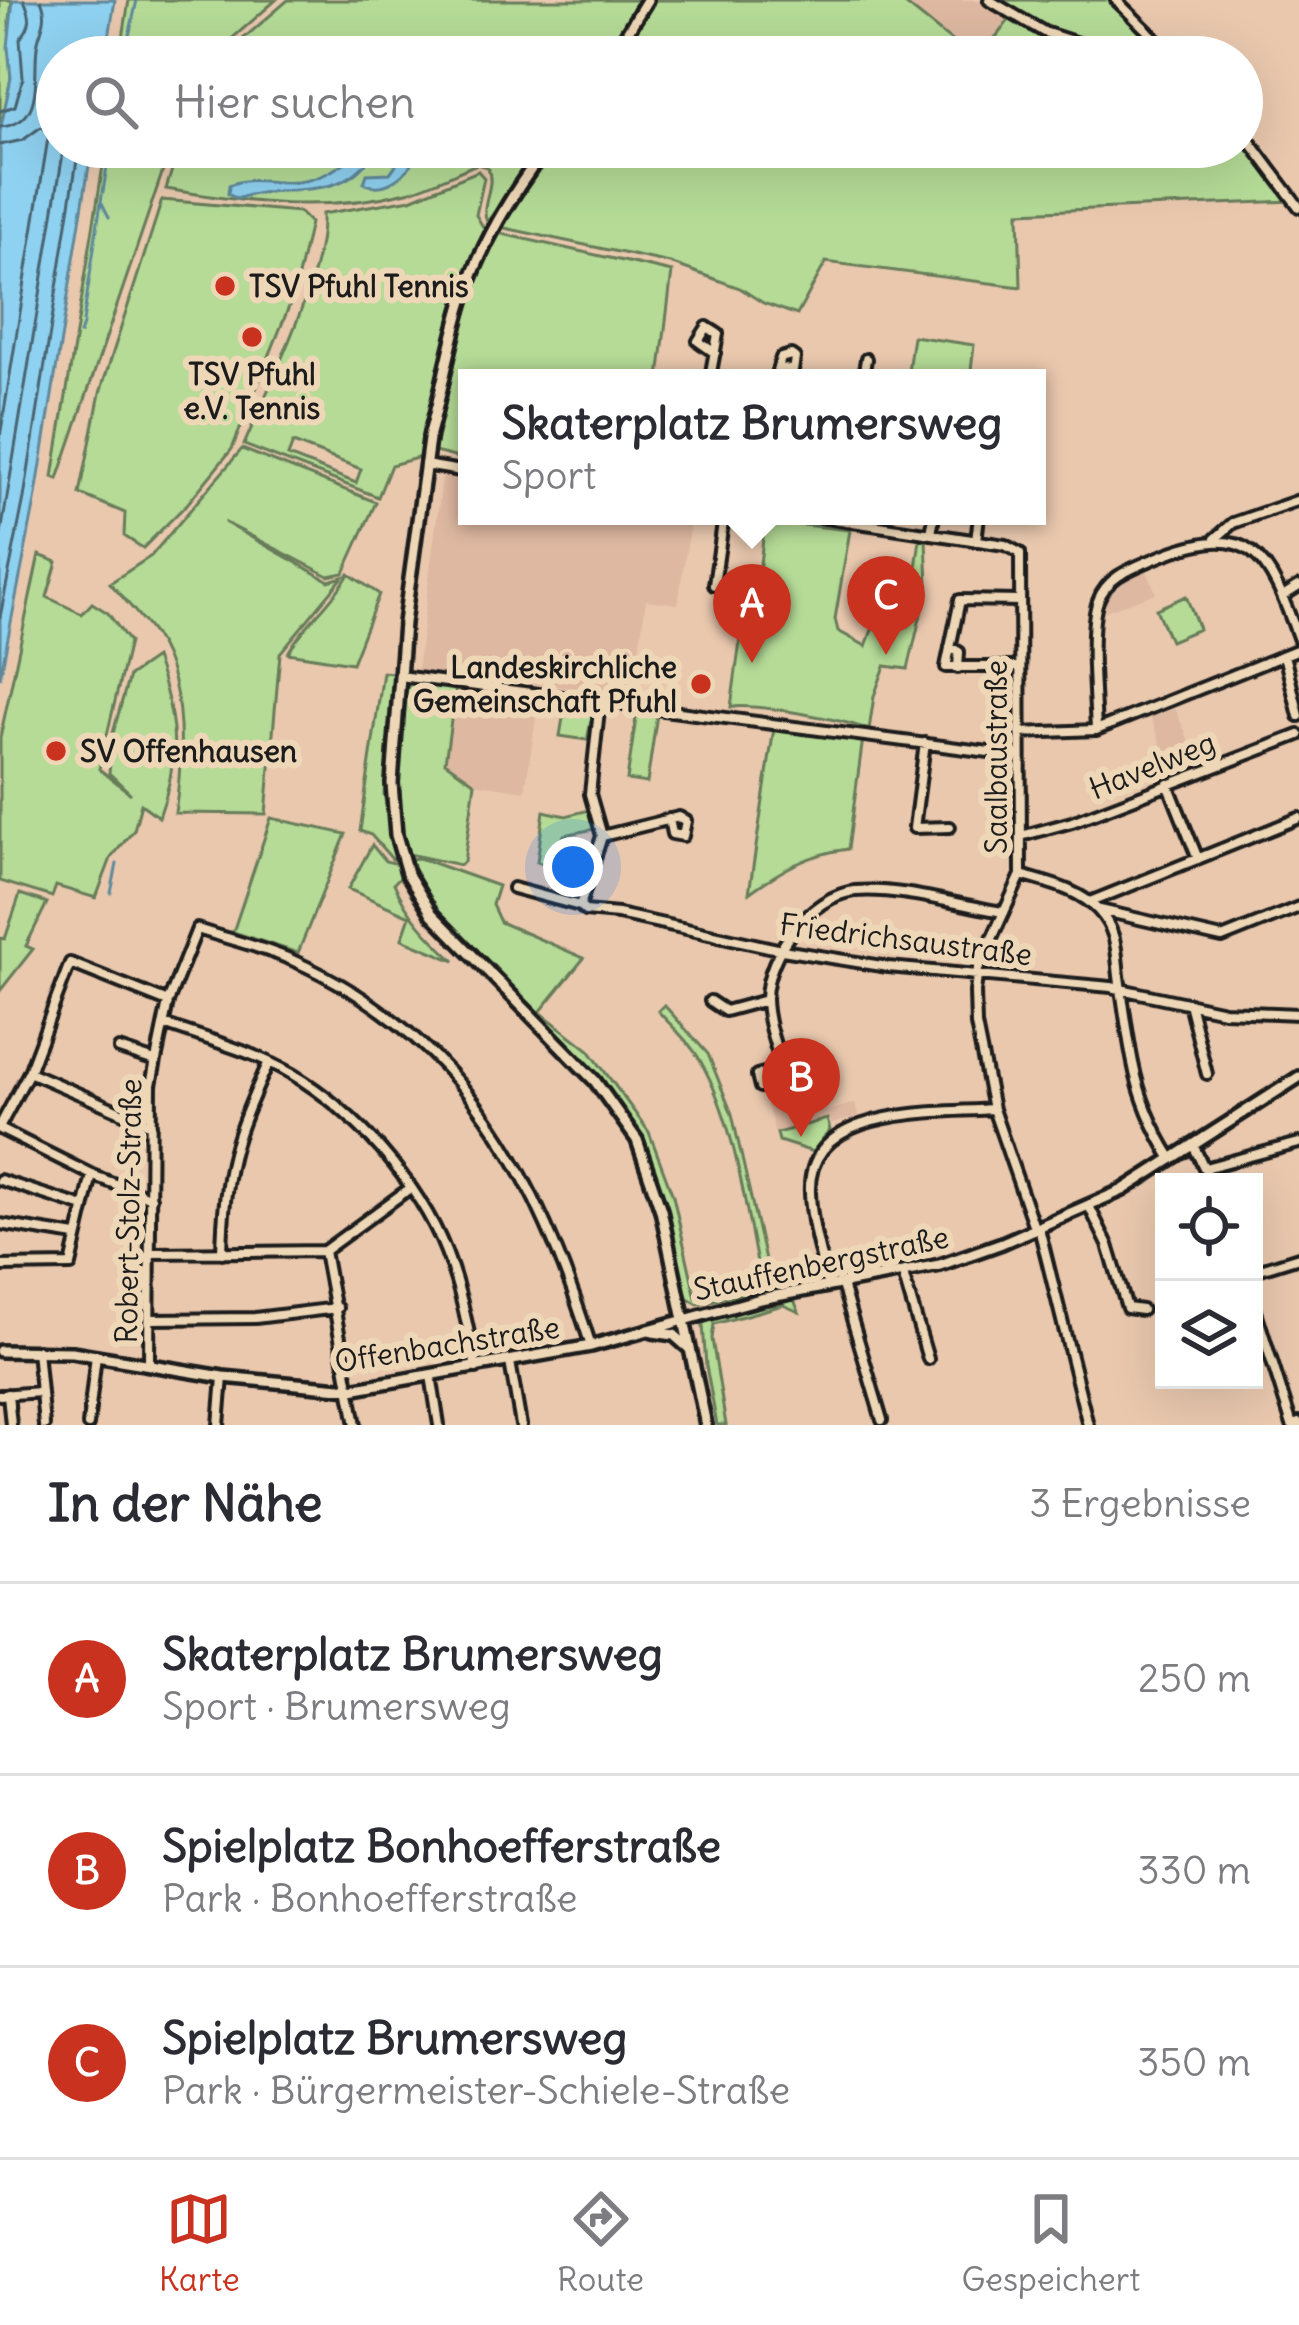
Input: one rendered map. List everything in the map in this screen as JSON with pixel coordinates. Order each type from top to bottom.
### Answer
[{"type":"street","points":[[625,36],[647,0]]},
{"type":"street","points":[[988,0],[1056,36]]},
{"type":"street","points":[[1116,0],[1153,36]]},
{"type":"street","points":[[1263,158],[1299,207]]},
{"type":"street","points":[[532,168],[500,215],[474,269],[424,450],[409,570],[392,805],[407,873],[432,914],[595,1081],[637,1140],[656,1187],[706,1425]]},
{"type":"street","points":[[712,369],[715,353]]},
{"type":"street","points":[[864,369],[866,359]]},
{"type":"street","points":[[425,465],[458,470]]},
{"type":"street","points":[[1096,730],[1096,610],[1106,587],[1128,570],[1215,539],[1233,523],[1299,500]]},
{"type":"street","points":[[714,585],[723,525]]},
{"type":"street","points":[[875,525],[976,541],[978,525]]},
{"type":"street","points":[[932,534],[933,525]]},
{"type":"street","points":[[1228,530],[1234,543]]},
{"type":"street","points":[[1020,733],[1096,730],[1285,655],[1299,645],[1270,569],[1255,554],[1215,539]]},
{"type":"street","name":"Saalbaustraße","points":[[976,541],[1005,545],[1019,553],[1021,836],[1021,874],[976,976],[976,1025],[993,1109],[1037,1229],[1088,1425]]},
{"type":"street","points":[[1283,596],[1299,586]]},
{"type":"street","points":[[1020,601],[962,595],[946,667],[1020,667]]},
{"type":"street","points":[[1285,655],[1299,716]]},
{"type":"street","points":[[400,676],[728,718],[748,714],[773,722],[1020,756]]},
{"type":"street","points":[[580,906],[602,836],[590,789],[600,701]]},
{"type":"street","name":"Havelweg","points":[[1021,836],[1072,822],[1299,735]]},
{"type":"street","points":[[925,743],[914,828],[950,827]]},
{"type":"street","points":[[1168,784],[1198,859]]},
{"type":"street","points":[[1093,906],[1299,818]]},
{"type":"street","points":[[602,836],[669,820]]},
{"type":"street","points":[[1021,874],[1059,886],[1093,906],[1222,938],[1299,907]]},
{"type":"street","name":"Friedrichsaustraße","points":[[513,888],[585,911],[782,950],[976,976],[1120,988],[1262,1015],[1299,1014]]},
{"type":"street","points":[[783,1068],[766,1000],[782,950],[796,925],[817,905],[850,892],[887,893],[1004,912]]},
{"type":"street","points":[[1093,906],[1118,946],[1120,988],[1140,1091],[1151,1126],[1172,1159]]},
{"type":"street","name":"Robert-Stolz-Straße","points":[[149,1362],[155,1061],[168,1002],[196,928],[292,960],[330,979],[410,1035],[442,1064],[526,1177],[563,1262],[591,1346]]},
{"type":"street","points":[[152,1198],[0,1128],[28,1072],[70,963],[168,1002]]},
{"type":"street","points":[[710,1001],[725,1011],[766,1000]]},
{"type":"street","points":[[1189,1004],[1207,1074]]},
{"type":"street","points":[[164,1024],[269,1062],[324,1098],[365,1135],[410,1188],[436,1229],[453,1269],[476,1367]]},
{"type":"street","name":"Robert-Stolz-Straße","points":[[119,1049],[155,1061]]},
{"type":"street","points":[[222,1253],[230,1155],[269,1062]]},
{"type":"street","points":[[28,1072],[151,1125]]},
{"type":"street","name":"Stauffenbergstraße","points":[[684,1318],[943,1265],[1037,1229],[1090,1208],[1299,1077]]},
{"type":"street","points":[[828,1288],[810,1191],[817,1157],[826,1144],[839,1132],[864,1123],[993,1109]]},
{"type":"street","points":[[1205,1168],[1299,1143]]},
{"type":"street","points":[[1193,1145],[1207,1173]]},
{"type":"street","points":[[0,1266],[71,1265],[92,1174]]},
{"type":"street","points":[[0,1180],[84,1208]]},
{"type":"street","points":[[152,1253],[324,1251],[410,1188]]},
{"type":"street","points":[[1090,1208],[1108,1245],[1127,1308],[1142,1310]]},
{"type":"street","points":[[0,1224],[76,1237]]},
{"type":"street","points":[[324,1251],[356,1425]]},
{"type":"street","points":[[1263,1268],[1299,1256]]},
{"type":"street","points":[[903,1274],[928,1359]]},
{"type":"street","points":[[842,1285],[882,1420]]},
{"type":"street","points":[[152,1319],[256,1318],[337,1308]]},
{"type":"street","name":"Offenbachstraße","points":[[0,1351],[96,1355],[223,1377],[350,1389],[591,1346],[684,1318]]},
{"type":"street","points":[[1263,1331],[1296,1425]]},
{"type":"street","points":[[639,1332],[668,1333],[684,1341],[692,1354]]},
{"type":"street","points":[[37,1349],[44,1425]]},
{"type":"street","points":[[88,1425],[96,1355]]},
{"type":"street","points":[[510,1362],[521,1425]]},
{"type":"street","points":[[431,1376],[439,1425]]},
{"type":"street","points":[[219,1425],[223,1377]]},
{"type":"street","points":[[11,1425],[4,1394],[41,1392]]},
{"type":"shaded area","points":[[900,0],[981,0],[1009,20],[997,36],[945,36]]},
{"type":"shaded area","points":[[443,471],[458,474],[458,525],[690,525],[678,604],[646,600],[632,697],[417,671]]},
{"type":"shaded area","points":[[1146,569],[1156,593],[1105,611],[1107,593],[1117,581]]},
{"type":"shaded area","points":[[456,686],[539,697],[525,791],[475,783],[445,762]]},
{"type":"shaded area","points":[[1175,709],[1190,743],[1165,754],[1150,717]]},
{"type":"shaded area","points":[[818,1079],[827,1111],[855,1103],[858,1117],[832,1124],[829,1118],[775,1133],[765,1097]]},
{"type":"green space","points":[[0,0],[12,0],[10,20],[13,13],[19,13],[18,26],[9,22],[11,78],[0,132]]},
{"type":"green space","points":[[129,0],[276,0],[235,36],[123,36]]},
{"type":"green space","points":[[288,0],[642,0],[619,36],[246,36]]},
{"type":"green space","points":[[653,0],[900,0],[945,36],[631,36]]},
{"type":"green space","points":[[996,0],[1111,0],[1148,36],[1069,36]]},
{"type":"green space","points":[[1009,20],[1043,36],[997,36]]},
{"type":"green space","points":[[1263,163],[1292,201],[1019,212],[1021,287],[826,262],[797,315],[670,263],[500,227],[539,168],[1263,168]]},
{"type":"green space","points":[[103,168],[164,168],[58,479],[53,477]]},
{"type":"green space","points":[[172,168],[467,168],[416,189],[346,202],[286,204],[166,189]]},
{"type":"green space","points":[[487,168],[527,168],[487,222],[485,208]]},
{"type":"green space","points":[[478,171],[484,178],[476,215],[486,232],[460,298],[421,457],[391,465],[378,497],[244,445],[305,299],[321,239],[322,214],[411,199]],"holes":[[[293,443],[361,469],[356,483],[288,456]]]},
{"type":"green space","points":[[162,200],[299,212],[310,223],[294,294],[232,449],[143,548],[124,536],[125,513],[80,494],[100,393]]},
{"type":"green space","points":[[498,233],[672,272],[660,369],[458,369],[458,458],[434,452],[469,301]]},
{"type":"green space","points":[[913,336],[974,345],[971,369],[908,369]]},
{"type":"green space","points":[[242,449],[376,502],[344,573],[329,576],[224,522],[329,581],[343,577],[280,653],[266,814],[175,813],[181,745],[172,676],[154,635],[110,583],[151,556]]},
{"type":"green space","points":[[765,525],[850,530],[835,619],[838,631],[866,646],[875,622],[908,626],[920,539],[926,540],[928,584],[908,669],[885,666],[869,730],[800,713],[731,707],[747,590],[757,590]]},
{"type":"green space","name":"SV Offenhausen","points":[[39,555],[57,562],[47,597],[82,614],[92,603],[108,613],[129,642],[99,769],[131,794],[109,773],[113,733],[129,676],[155,658],[172,719],[171,775],[159,817],[141,804],[134,830],[111,858],[96,898],[56,886],[52,897],[0,881],[0,738]]},
{"type":"green space","points":[[349,574],[379,594],[352,663],[288,653],[301,633]]},
{"type":"green space","points":[[1186,596],[1199,629],[1170,641],[1156,609]]},
{"type":"green space","points":[[383,672],[392,673],[394,681],[384,794],[397,858],[392,859],[371,835],[360,831]]},
{"type":"green space","points":[[411,683],[456,686],[445,762],[475,783],[460,865],[404,853],[396,781],[403,692]]},
{"type":"green space","points":[[566,700],[594,707],[587,740],[560,736]]},
{"type":"green space","points":[[637,711],[657,714],[647,783],[627,780]]},
{"type":"green space","points":[[774,728],[863,738],[848,849],[796,864],[749,893]]},
{"type":"green space","points":[[589,810],[594,829],[564,835],[556,867],[537,862],[544,811],[566,816]]},
{"type":"green space","points":[[271,818],[346,834],[298,953],[233,932]]},
{"type":"green space","points":[[372,845],[385,861],[399,864],[403,874],[394,883],[406,905],[455,961],[402,939],[410,916],[348,889]]},
{"type":"green space","points":[[419,858],[498,886],[492,905],[500,922],[584,958],[540,1012],[589,1050],[649,1132],[673,1196],[696,1298],[761,1282],[738,1169],[713,1087],[692,1048],[658,1011],[664,1005],[708,1054],[732,1114],[771,1287],[698,1304],[686,1297],[656,1178],[625,1112],[572,1049],[451,926],[409,859]]},
{"type":"green space","points":[[20,894],[47,903],[26,946],[33,949],[0,991],[0,938],[5,939]]},
{"type":"green space","points":[[827,1119],[830,1130],[813,1152],[779,1141],[777,1133]]},
{"type":"green space","points":[[794,1300],[799,1312],[783,1305],[714,1324],[712,1339],[726,1425],[717,1425],[706,1366],[706,1319]]},
{"type":"water","points":[[13,0],[115,0],[109,36],[36,36],[36,168],[89,168],[35,501],[0,678],[0,132],[11,78],[8,47]]},
{"type":"water","points":[[360,168],[324,187],[237,199],[228,194],[229,185],[238,182],[288,183]]},
{"type":"water","points":[[394,168],[408,168],[385,185],[364,183],[367,174],[390,173]]},
{"type":"waterway","points":[[129,36],[137,0]]},
{"type":"waterway","points":[[103,192],[107,168]]},
{"type":"waterway","points":[[83,322],[102,195]]},
{"type":"waterway","points":[[102,203],[109,217]]},
{"type":"waterway","points":[[80,334],[83,325]]},
{"type":"waterway","points":[[111,893],[117,864]]},
{"type":"place","name":"TSV Pfuhl Tennis","points":[[225,286]]},
{"type":"place","name":"TSV Pfuhl e.V. Tennis","points":[[252,337]]},
{"type":"place","name":"Spielplatz Brumersweg","points":[[886,655]]},
{"type":"place","name":"Skaterplatz Brumersweg","points":[[752,663]]},
{"type":"place","name":"Landeskirchliche Gemeinschaft Pfuhl","points":[[701,684]]},
{"type":"place","name":"SV Offenhausen","points":[[56,751]]},
{"type":"place","name":"Spielplatz Bonhoefferstraße","points":[[801,1137]]}]
